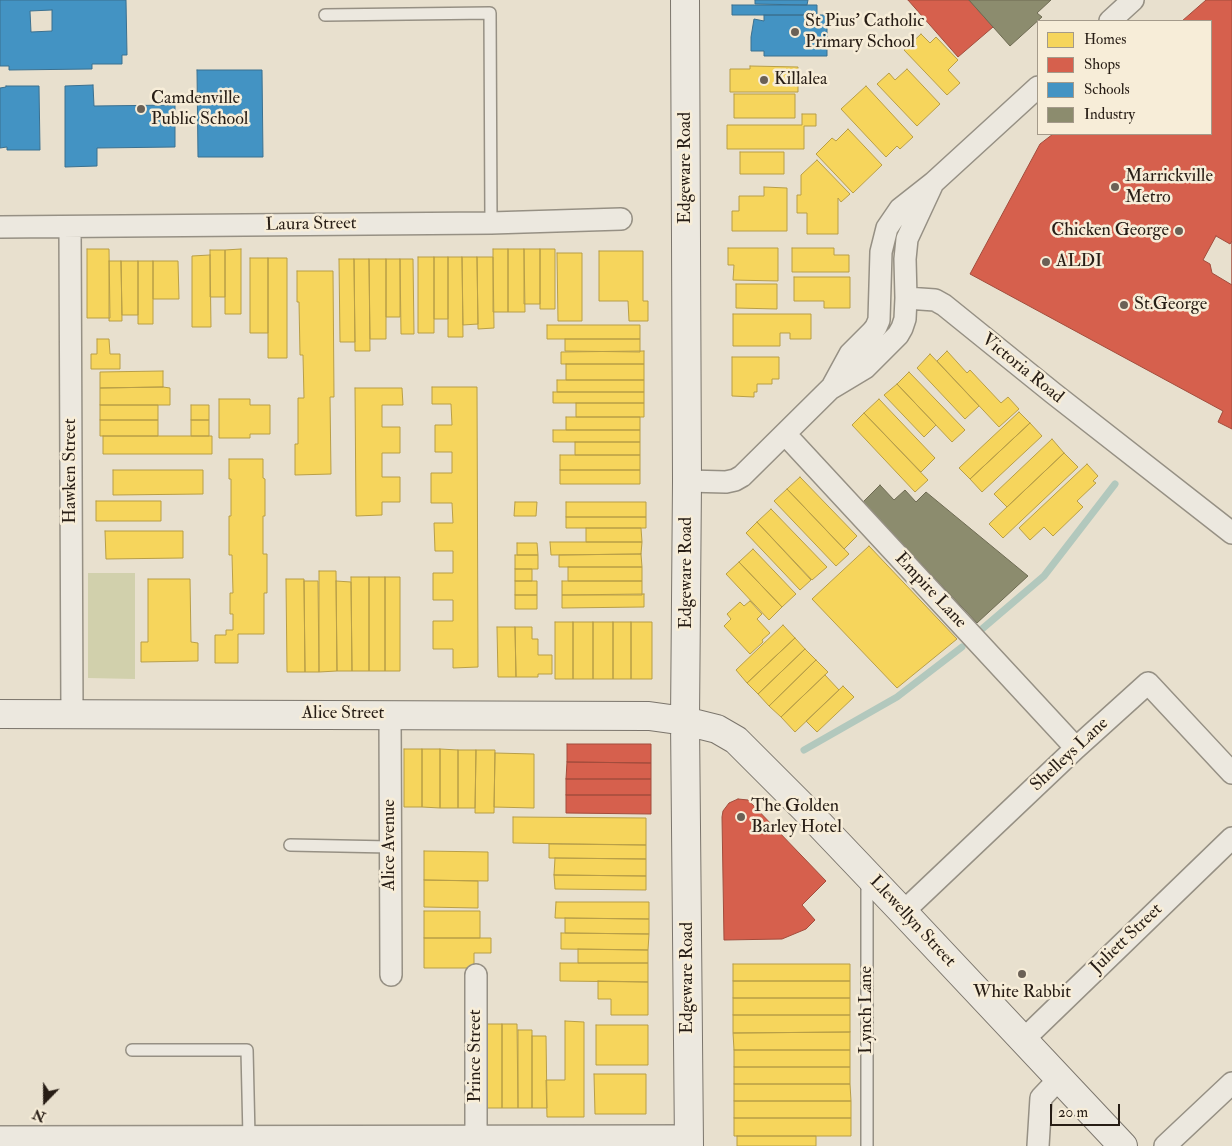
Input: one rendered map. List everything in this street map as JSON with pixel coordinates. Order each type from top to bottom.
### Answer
[{"type":"street","name":"Edgeware Road","points":[[685,0],[687,481],[685,721],[689,1141]]},
{"type":"street","points":[[1111,20],[1134,0]]},
{"type":"street","points":[[830,390],[850,354],[876,327],[879,320],[881,252],[887,228],[900,209],[934,183],[1037,88]]},
{"type":"street","points":[[687,481],[726,482],[742,476],[830,390],[865,368],[898,335],[905,319],[907,238],[934,183]]},
{"type":"street","name":"Laura Street","points":[[0,227],[491,223],[621,219]]},
{"type":"street","name":"Hawken Street","points":[[70,227],[72,714]]},
{"type":"street","name":"Victoria Road","points":[[906,298],[935,300],[944,305],[1045,387],[1232,533]]},
{"type":"street","name":"Empire Lane","points":[[785,434],[1076,748]]},
{"type":"street","name":"Shelleys Lane","points":[[903,912],[1076,748],[1148,683],[1232,773]]},
{"type":"street","name":"Alice Street","points":[[0,714],[648,716],[685,721]]},
{"type":"street","name":"Alice Avenue","points":[[390,715],[391,975]]},
{"type":"street","name":"Llewellyn Street","points":[[685,721],[717,729],[736,740],[867,874],[1123,1146]]},
{"type":"street","name":"Juliett Street","points":[[1023,1040],[1232,838]]},
{"type":"street","name":"Prince Street","points":[[476,975],[476,1136]]},
{"type":"street","points":[[1038,1146],[1041,1098],[1059,1079]]},
{"type":"street","points":[[1165,1146],[1232,1083]]},
{"type":"street","points":[[0,1137],[249,1137],[314,1141],[476,1136],[689,1141]]},
{"type":"lane","points":[[325,15],[490,12],[491,223]]},
{"type":"lane","points":[[290,846],[390,847]]},
{"type":"lane","name":"Lynch Lane","points":[[867,874],[867,1146]]},
{"type":"lane","points":[[132,1050],[247,1050],[249,1137]]},
{"type":"green space","points":[[88,573],[135,573],[135,679],[88,678]]},
{"type":"building: Homes","points":[[921,34],[930,43],[936,37],[958,60],[948,70],[960,83],[947,95],[904,50]]},
{"type":"building: Homes","name":"Killalea","points":[[750,66],[798,67],[798,92],[730,92],[730,69],[750,69]]},
{"type":"building: Homes","points":[[907,69],[940,104],[917,126],[877,84],[889,73],[895,80]]},
{"type":"building: Homes","points":[[866,86],[913,137],[900,149],[897,146],[886,157],[841,109]]},
{"type":"building: Homes","points":[[734,94],[795,94],[795,118],[734,118]]},
{"type":"building: Homes","points":[[802,114],[816,114],[816,126],[804,126],[804,149],[727,149],[727,125],[802,125]]},
{"type":"building: Homes","points":[[848,129],[882,165],[853,193],[816,154],[832,138],[836,141]]},
{"type":"building: Homes","points":[[740,152],[784,152],[784,174],[740,174]]},
{"type":"building: Homes","points":[[817,160],[850,194],[841,202],[838,198],[838,234],[807,234],[807,213],[797,213],[797,195],[801,195],[801,175]]},
{"type":"building: Homes","points":[[764,187],[787,188],[787,231],[732,231],[732,211],[739,211],[739,196],[764,196]]},
{"type":"building: Homes","points":[[728,248],[778,248],[778,281],[733,280],[734,265],[728,265]]},
{"type":"building: Homes","points":[[792,248],[834,248],[834,255],[849,255],[849,272],[792,272]]},
{"type":"building: Homes","points":[[87,249],[109,249],[110,318],[87,318]]},
{"type":"building: Homes","points":[[241,249],[241,314],[225,314],[225,250]]},
{"type":"building: Homes","points":[[493,249],[508,249],[508,312],[493,312]]},
{"type":"building: Homes","points":[[508,249],[524,249],[525,312],[508,312]]},
{"type":"building: Homes","points":[[524,249],[540,249],[540,304],[524,304]]},
{"type":"building: Homes","points":[[540,249],[555,249],[555,309],[540,309]]},
{"type":"building: Homes","points":[[210,250],[225,250],[225,297],[210,297]]},
{"type":"building: Homes","points":[[599,251],[643,251],[643,301],[648,301],[648,321],[629,321],[628,301],[599,301]]},
{"type":"building: Homes","points":[[557,253],[582,253],[582,321],[558,321]]},
{"type":"building: Homes","points":[[210,255],[211,327],[192,327],[192,256]]},
{"type":"building: Homes","points":[[418,257],[434,257],[434,333],[418,333]]},
{"type":"building: Homes","points":[[434,257],[448,257],[448,319],[434,319]]},
{"type":"building: Homes","points":[[448,257],[462,257],[463,337],[448,337]]},
{"type":"building: Homes","points":[[462,257],[477,257],[478,324],[463,325]]},
{"type":"building: Homes","points":[[477,257],[493,257],[494,328],[478,329]]},
{"type":"building: Homes","points":[[250,258],[268,258],[268,333],[250,333]]},
{"type":"building: Homes","points":[[268,258],[287,258],[287,358],[268,358]]},
{"type":"building: Homes","points":[[339,259],[354,259],[355,342],[340,342]]},
{"type":"building: Homes","points":[[354,259],[369,259],[370,351],[355,351]]},
{"type":"building: Homes","points":[[369,259],[386,259],[386,339],[370,339]]},
{"type":"building: Homes","points":[[386,259],[400,259],[400,317],[386,317]]},
{"type":"building: Homes","points":[[400,259],[413,259],[414,334],[401,334]]},
{"type":"building: Homes","points":[[109,261],[121,261],[122,321],[109,321]]},
{"type":"building: Homes","points":[[121,261],[138,261],[138,315],[122,315]]},
{"type":"building: Homes","points":[[138,261],[153,261],[153,324],[138,324]]},
{"type":"building: Homes","points":[[153,261],[178,261],[179,299],[153,299]]},
{"type":"building: Homes","points":[[297,271],[333,271],[334,397],[330,397],[331,474],[295,475],[295,444],[298,444],[298,398],[304,398],[303,355],[300,355],[299,302],[297,302]]},
{"type":"building: Homes","points":[[794,277],[850,277],[850,308],[824,308],[824,301],[794,301]]},
{"type":"building: Homes","points":[[736,284],[777,284],[777,309],[736,308]]},
{"type":"building: Homes","points":[[733,314],[811,314],[811,339],[790,339],[790,333],[780,333],[780,346],[733,346]]},
{"type":"building: Homes","points":[[547,325],[640,325],[640,339],[547,339]]},
{"type":"building: Homes","points":[[97,339],[109,339],[110,354],[120,354],[120,369],[91,369],[91,354],[97,354]]},
{"type":"building: Homes","points":[[565,339],[640,339],[640,352],[565,351]]},
{"type":"building: Homes","points":[[644,351],[644,364],[561,364],[561,352]]},
{"type":"building: Homes","points":[[947,351],[967,373],[970,370],[1001,403],[1008,397],[1019,409],[999,427],[937,361]]},
{"type":"building: Homes","points":[[930,354],[979,406],[965,419],[917,368]]},
{"type":"building: Homes","points":[[732,357],[779,357],[779,379],[772,379],[772,384],[757,384],[757,392],[754,392],[754,397],[732,396]]},
{"type":"building: Homes","points":[[566,364],[644,364],[644,380],[566,380]]},
{"type":"building: Homes","points":[[163,371],[163,387],[100,388],[100,372]]},
{"type":"building: Homes","points":[[909,372],[965,430],[952,442],[897,384]]},
{"type":"building: Homes","points":[[557,380],[644,380],[644,392],[557,392]]},
{"type":"building: Homes","points":[[897,384],[936,425],[924,437],[884,395]]},
{"type":"building: Homes","points":[[432,387],[477,387],[478,667],[453,668],[453,649],[433,649],[433,621],[453,621],[453,600],[433,600],[433,573],[453,573],[453,551],[435,551],[434,523],[453,523],[452,503],[431,503],[431,473],[452,473],[452,452],[435,452],[435,425],[452,425],[451,404],[432,404]]},
{"type":"building: Homes","points":[[100,388],[170,388],[170,405],[100,405]]},
{"type":"building: Homes","points":[[355,388],[402,388],[403,405],[382,405],[382,427],[400,427],[400,453],[382,453],[382,477],[400,477],[400,502],[382,502],[382,515],[356,516]]},
{"type":"building: Homes","points":[[553,392],[644,392],[644,403],[553,403]]},
{"type":"building: Homes","points":[[219,399],[250,399],[250,405],[270,405],[270,434],[250,434],[250,438],[219,438]]},
{"type":"building: Homes","points":[[879,399],[935,458],[921,472],[864,413]]},
{"type":"building: Homes","points":[[576,403],[644,403],[644,417],[576,417]]},
{"type":"building: Homes","points":[[100,405],[158,405],[158,420],[100,420]]},
{"type":"building: Homes","points":[[191,405],[209,405],[209,420],[191,420]]},
{"type":"building: Homes","points":[[1019,412],[1030,423],[970,479],[959,468]]},
{"type":"building: Homes","points":[[864,413],[928,480],[915,492],[852,425]]},
{"type":"building: Homes","points":[[566,417],[640,417],[640,430],[566,430]]},
{"type":"building: Homes","points":[[100,420],[158,420],[158,436],[100,436]]},
{"type":"building: Homes","points":[[191,420],[209,420],[209,436],[191,436]]},
{"type":"building: Homes","points":[[1030,423],[1042,436],[982,492],[970,479]]},
{"type":"building: Homes","points":[[553,430],[640,430],[640,442],[553,442]]},
{"type":"building: Homes","points":[[103,436],[212,436],[212,454],[103,454]]},
{"type":"building: Homes","points":[[1052,439],[1064,453],[1007,507],[994,494]]},
{"type":"building: Homes","points":[[575,442],[640,442],[640,455],[575,455]]},
{"type":"building: Homes","points":[[1064,453],[1078,467],[1003,538],[989,524]]},
{"type":"building: Homes","points":[[560,455],[640,455],[640,470],[560,470]]},
{"type":"building: Homes","points":[[229,459],[263,459],[265,516],[263,516],[263,554],[267,554],[267,593],[264,593],[264,634],[238,634],[238,663],[215,663],[215,635],[226,635],[226,630],[233,630],[233,614],[230,614],[230,593],[233,593],[232,555],[229,555],[231,479],[229,479]]},
{"type":"building: Homes","points":[[1087,464],[1098,476],[1093,481],[1096,483],[1077,501],[1083,507],[1053,536],[1044,527],[1030,540],[1019,528]]},
{"type":"building: Homes","points":[[113,470],[203,470],[203,494],[113,495]]},
{"type":"building: Homes","points":[[560,470],[640,470],[640,484],[560,484]]},
{"type":"building: Homes","points":[[800,477],[857,536],[844,549],[787,489]]},
{"type":"building: Homes","points":[[787,489],[849,554],[836,566],[774,501]]},
{"type":"building: Homes","points":[[96,501],[161,501],[161,521],[96,521]]},
{"type":"building: Homes","points":[[515,502],[537,502],[536,516],[514,516]]},
{"type":"building: Homes","points":[[566,502],[646,502],[646,517],[566,517]]},
{"type":"building: Homes","points":[[771,509],[827,567],[812,580],[757,522]]},
{"type":"building: Homes","points":[[566,517],[646,517],[646,528],[566,528]]},
{"type":"building: Homes","points":[[757,522],[811,580],[800,590],[746,533]]},
{"type":"building: Homes","points":[[586,528],[641,528],[642,542],[586,542]]},
{"type":"building: Homes","points":[[105,531],[183,531],[183,558],[106,559]]},
{"type":"building: Homes","points":[[550,542],[642,542],[641,554],[551,555]]},
{"type":"building: Homes","points":[[517,543],[537,543],[538,555],[517,555]]},
{"type":"building: Homes","points":[[869,546],[957,639],[897,688],[812,599]]},
{"type":"building: Homes","points":[[753,549],[796,594],[782,607],[739,562]]},
{"type":"building: Homes","points":[[641,554],[642,567],[559,567],[559,555]]},
{"type":"building: Homes","points":[[515,555],[538,555],[538,569],[515,569]]},
{"type":"building: Homes","points":[[739,562],[782,607],[769,620],[726,574]]},
{"type":"building: Homes","points":[[568,567],[642,567],[642,581],[568,581]]},
{"type":"building: Homes","points":[[515,569],[532,569],[532,581],[515,581]]},
{"type":"building: Homes","points":[[319,571],[336,571],[337,671],[319,672]]},
{"type":"building: Homes","points":[[351,577],[369,577],[369,671],[352,671]]},
{"type":"building: Homes","points":[[369,577],[385,577],[385,671],[369,671]]},
{"type":"building: Homes","points":[[385,577],[400,577],[400,671],[385,671]]},
{"type":"building: Homes","points":[[148,579],[190,579],[191,642],[198,643],[198,661],[141,662],[141,642],[148,642]]},
{"type":"building: Homes","points":[[286,579],[304,579],[305,672],[287,672]]},
{"type":"building: Homes","points":[[304,581],[318,581],[319,672],[305,672]]},
{"type":"building: Homes","points":[[336,581],[351,582],[352,671],[337,671]]},
{"type":"building: Homes","points":[[515,581],[537,581],[537,595],[515,595]]},
{"type":"building: Homes","points":[[562,581],[642,581],[642,595],[562,595]]},
{"type":"building: Homes","points":[[644,594],[644,607],[562,608],[562,595]]},
{"type":"building: Homes","points":[[515,595],[537,595],[537,609],[515,609]]},
{"type":"building: Homes","points":[[750,601],[762,614],[757,619],[770,633],[750,654],[724,626],[731,619],[727,614],[740,602],[744,606]]},
{"type":"building: Homes","points":[[555,622],[573,622],[573,679],[555,679]]},
{"type":"building: Homes","points":[[573,622],[593,622],[593,679],[573,679]]},
{"type":"building: Homes","points":[[593,622],[613,622],[613,679],[593,679]]},
{"type":"building: Homes","points":[[613,622],[631,622],[631,679],[613,679]]},
{"type":"building: Homes","points":[[631,622],[652,622],[652,679],[631,679]]},
{"type":"building: Homes","points":[[783,625],[795,638],[747,683],[736,670]]},
{"type":"building: Homes","points":[[497,627],[515,627],[516,677],[498,677]]},
{"type":"building: Homes","points":[[515,627],[532,627],[532,639],[538,639],[538,655],[552,655],[552,674],[538,674],[538,677],[516,677]]},
{"type":"building: Homes","points":[[795,638],[805,649],[758,694],[747,683]]},
{"type":"building: Homes","points":[[805,649],[816,660],[769,706],[758,694]]},
{"type":"building: Homes","points":[[816,660],[828,672],[781,717],[769,706]]},
{"type":"building: Homes","points":[[825,675],[839,690],[795,732],[781,717]]},
{"type":"building: Homes","points":[[843,686],[854,697],[817,732],[806,721]]},
{"type":"building: Homes","points":[[404,749],[422,749],[422,807],[404,807]]},
{"type":"building: Homes","points":[[422,749],[440,749],[440,808],[422,807]]},
{"type":"building: Homes","points":[[440,749],[458,750],[458,808],[440,808]]},
{"type":"building: Homes","points":[[458,750],[476,750],[475,808],[458,808]]},
{"type":"building: Homes","points":[[476,750],[495,750],[494,813],[475,813]]},
{"type":"building: Homes","points":[[495,753],[534,754],[534,808],[494,807]]},
{"type":"building: Homes","points":[[513,817],[646,818],[646,845],[513,843]]},
{"type":"building: Homes","points":[[549,844],[646,845],[646,859],[549,858]]},
{"type":"building: Homes","points":[[424,851],[488,852],[488,881],[424,880]]},
{"type":"building: Homes","points":[[555,858],[646,859],[646,876],[554,875]]},
{"type":"building: Homes","points":[[554,875],[646,876],[646,890],[555,889]]},
{"type":"building: Homes","points":[[424,880],[478,881],[478,908],[424,907]]},
{"type":"building: Homes","points":[[556,902],[649,902],[649,919],[555,918]]},
{"type":"building: Homes","points":[[424,911],[480,911],[480,938],[424,938]]},
{"type":"building: Homes","points":[[565,918],[649,919],[649,934],[565,933]]},
{"type":"building: Homes","points":[[561,933],[649,934],[648,950],[561,949]]},
{"type":"building: Homes","points":[[424,938],[491,938],[491,953],[474,953],[474,968],[424,968]]},
{"type":"building: Homes","points":[[578,949],[648,950],[648,963],[578,963]]},
{"type":"building: Homes","points":[[560,963],[648,963],[648,982],[560,981]]},
{"type":"building: Homes","points":[[733,964],[850,964],[850,981],[733,981]]},
{"type":"building: Homes","points":[[598,981],[648,982],[648,1015],[611,1015],[611,999],[598,999]]},
{"type":"building: Homes","points":[[733,981],[850,981],[850,998],[733,998]]},
{"type":"building: Homes","points":[[733,998],[850,998],[850,1015],[733,1015]]},
{"type":"building: Homes","points":[[733,1015],[850,1015],[850,1032],[733,1033]]},
{"type":"building: Homes","points":[[565,1021],[584,1022],[584,1117],[547,1117],[546,1080],[565,1080]]},
{"type":"building: Homes","points":[[487,1024],[502,1024],[502,1108],[487,1108]]},
{"type":"building: Homes","points":[[502,1024],[517,1024],[518,1108],[502,1108]]},
{"type":"building: Homes","points":[[596,1025],[648,1025],[648,1065],[596,1065]]},
{"type":"building: Homes","points":[[518,1030],[532,1030],[532,1108],[518,1108]]},
{"type":"building: Homes","points":[[850,1032],[850,1050],[734,1050],[733,1033]]},
{"type":"building: Homes","points":[[532,1036],[546,1036],[547,1108],[532,1108]]},
{"type":"building: Homes","points":[[734,1050],[850,1050],[850,1067],[734,1067]]},
{"type":"building: Homes","points":[[734,1067],[850,1067],[850,1084],[734,1084]]},
{"type":"building: Homes","points":[[594,1074],[646,1074],[646,1114],[595,1114]]},
{"type":"building: Homes","points":[[734,1084],[850,1084],[851,1101],[734,1101]]},
{"type":"building: Homes","points":[[734,1101],[851,1101],[851,1118],[734,1118]]},
{"type":"building: Homes","points":[[734,1118],[851,1118],[851,1136],[734,1136]]},
{"type":"building: Homes","points":[[737,1136],[816,1136],[816,1146],[737,1146]]},
{"type":"building: Shops","points":[[908,0],[969,0],[993,27],[958,57]]},
{"type":"building: Shops","name":"Marrickville Metro","points":[[1206,0],[1232,0],[1232,429],[1218,422],[1223,411],[970,274],[1040,144],[1052,135],[1212,135],[1212,20],[1183,20]]},
{"type":"building: Shops","points":[[1216,236],[1230,244],[1232,241],[1232,285],[1212,273],[1210,264],[1203,260]]},
{"type":"building: Shops","points":[[567,744],[651,744],[651,763],[567,762]]},
{"type":"building: Shops","points":[[567,762],[651,763],[651,779],[566,779]]},
{"type":"building: Shops","points":[[566,779],[651,779],[651,795],[566,795]]},
{"type":"building: Shops","points":[[566,795],[651,795],[651,814],[566,813]]},
{"type":"building: Shops","points":[[738,799],[748,800],[826,881],[802,905],[815,920],[806,929],[782,939],[724,940],[722,817],[723,811],[729,803]]},
{"type":"building: Schools","points":[[0,0],[126,0],[127,55],[122,55],[122,64],[92,64],[92,69],[9,70],[9,66],[0,66]],"holes":[[[52,10],[52,31],[31,32],[30,11]]]},
{"type":"building: Schools","points":[[755,0],[808,0],[807,5],[755,4]]},
{"type":"building: Schools","points":[[732,5],[817,5],[817,15],[732,15]]},
{"type":"building: Schools","points":[[764,15],[827,15],[827,56],[764,56],[764,51],[751,51],[754,19],[764,21]]},
{"type":"building: Schools","points":[[197,70],[262,70],[263,157],[198,157]]},
{"type":"building: Schools","points":[[93,85],[94,106],[175,105],[175,147],[97,148],[97,166],[65,167],[65,86]]},
{"type":"building: Schools","points":[[6,86],[39,86],[40,150],[7,150],[7,147],[0,148],[0,88]]},
{"type":"building: Industry","points":[[969,0],[1051,0],[1037,13],[1042,17],[1010,46]]},
{"type":"building: Industry","points":[[880,485],[894,500],[905,490],[916,502],[926,492],[1028,576],[977,623],[863,502]]},
{"type":"waterway","points":[[982,629],[1044,576],[1115,484]]},
{"type":"waterway","points":[[804,750],[897,697],[962,647]]},
{"type":"place","name":"St Pius' Catholic Primary School","points":[[795,32]]},
{"type":"place","name":"Killalea","points":[[764,80]]},
{"type":"place","name":"Camdenville Public School","points":[[141,109]]},
{"type":"place","name":"Marrickville Metro","points":[[1115,187]]},
{"type":"place","name":"Chicken George","points":[[1179,231]]},
{"type":"place","name":"ALDI","points":[[1046,262]]},
{"type":"place","name":"St.George","points":[[1124,305]]},
{"type":"place","name":"The Golden Barley Hotel","points":[[741,817]]},
{"type":"place","name":"White Rabbit","points":[[1022,974]]}]
